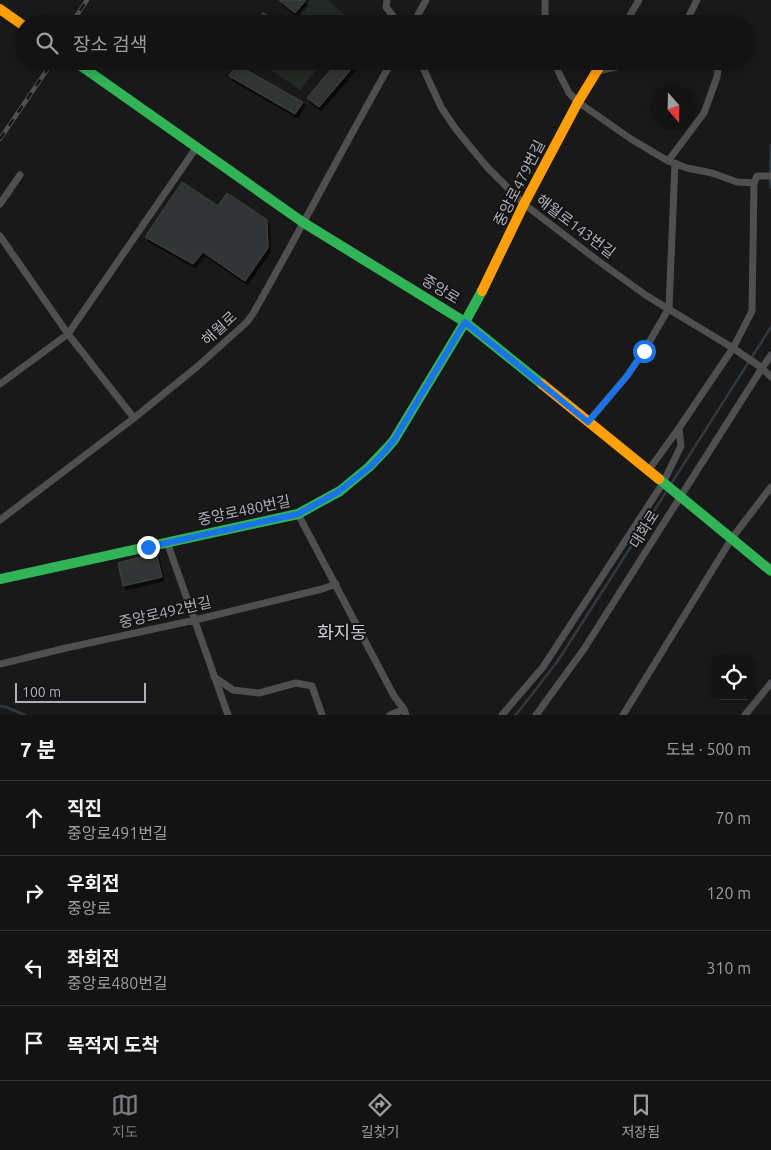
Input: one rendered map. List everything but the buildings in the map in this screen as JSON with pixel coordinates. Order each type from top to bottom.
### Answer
[{"type":"main road","points":[[0,10],[15,20]]},
{"type":"main road","name":"중앙로","points":[[87,70],[304,223],[465,322],[771,571]]},
{"type":"main road","name":"중앙로479번길","points":[[465,322],[578,102],[598,71]]},
{"type":"main road","name":"중앙로480번길","points":[[0,579],[298,514],[338,492],[371,466],[394,440],[465,322]]},
{"type":"street","points":[[380,0],[386,4],[393,15]]},
{"type":"street","points":[[418,15],[426,0]]},
{"type":"street","points":[[545,0],[545,15]]},
{"type":"street","points":[[630,15],[639,0]]},
{"type":"street","points":[[690,15],[697,0]]},
{"type":"street","name":"해월로","points":[[0,520],[134,418],[198,366],[247,322],[304,223],[387,70]]},
{"type":"street","name":"해월로143번길","points":[[424,70],[441,107],[455,128],[488,168],[524,204],[647,296],[733,348],[762,368],[771,377]]},
{"type":"street","points":[[559,70],[569,93],[578,102],[631,139],[672,162],[687,168],[712,173],[737,182],[754,183]]},
{"type":"street","points":[[598,71],[602,70]]},
{"type":"street","points":[[588,422],[627,376],[644,351],[668,308],[672,162],[704,113],[717,78],[718,70]]},
{"type":"street","points":[[0,384],[68,334],[196,148]]},
{"type":"street","points":[[0,204],[20,175]]},
{"type":"street","points":[[648,471],[733,348],[752,311],[754,183],[757,176],[771,176]]},
{"type":"street","points":[[0,236],[68,334],[134,418]]},
{"type":"street","name":"대화로","points":[[536,715],[584,649],[771,355]]},
{"type":"street","points":[[502,715],[543,667],[663,483],[681,446],[679,428]]},
{"type":"street","points":[[623,715],[732,538],[771,487]]},
{"type":"street","points":[[298,514],[394,696],[405,712],[390,715]]},
{"type":"street","points":[[167,542],[228,715]]},
{"type":"street","name":"중앙로492번길","points":[[0,664],[195,620],[336,584]]},
{"type":"street","points":[[214,677],[233,690],[259,693],[296,683],[312,686],[322,715]]},
{"type":"street","points":[[745,715],[771,683]]},
{"type":"shaded area","points":[[310,0],[328,0],[345,15],[296,15]]},
{"type":"shaded area","points":[[271,70],[316,70],[300,90]]},
{"type":"waterway","points":[[771,145],[771,188]]},
{"type":"waterway","points":[[671,484],[771,327]]},
{"type":"waterway","points":[[515,715],[557,662],[668,489]]},
{"type":"waterway","points":[[0,706],[25,715]]},
{"type":"railway","points":[[77,15],[87,0]]},
{"type":"railway","points":[[0,139],[47,70]]},
{"type":"traffic: fast","points":[[87,70],[304,223],[465,322],[542,384]]},
{"type":"traffic: fast","points":[[0,579],[298,514],[340,491],[369,467],[394,440],[482,291]]},
{"type":"traffic: fast","points":[[659,479],[771,571]]},
{"type":"traffic: slow","points":[[0,9],[15,20]]},
{"type":"traffic: slow","points":[[482,291],[524,204],[578,102],[598,70]]},
{"type":"traffic: slow","points":[[542,384],[659,479]]},
{"type":"district","name":"화지동","points":[[342,632]]},
{"type":"route","points":[[148,547],[298,514],[338,492],[371,466],[394,440],[465,322],[588,422],[627,376],[644,351]]}]
